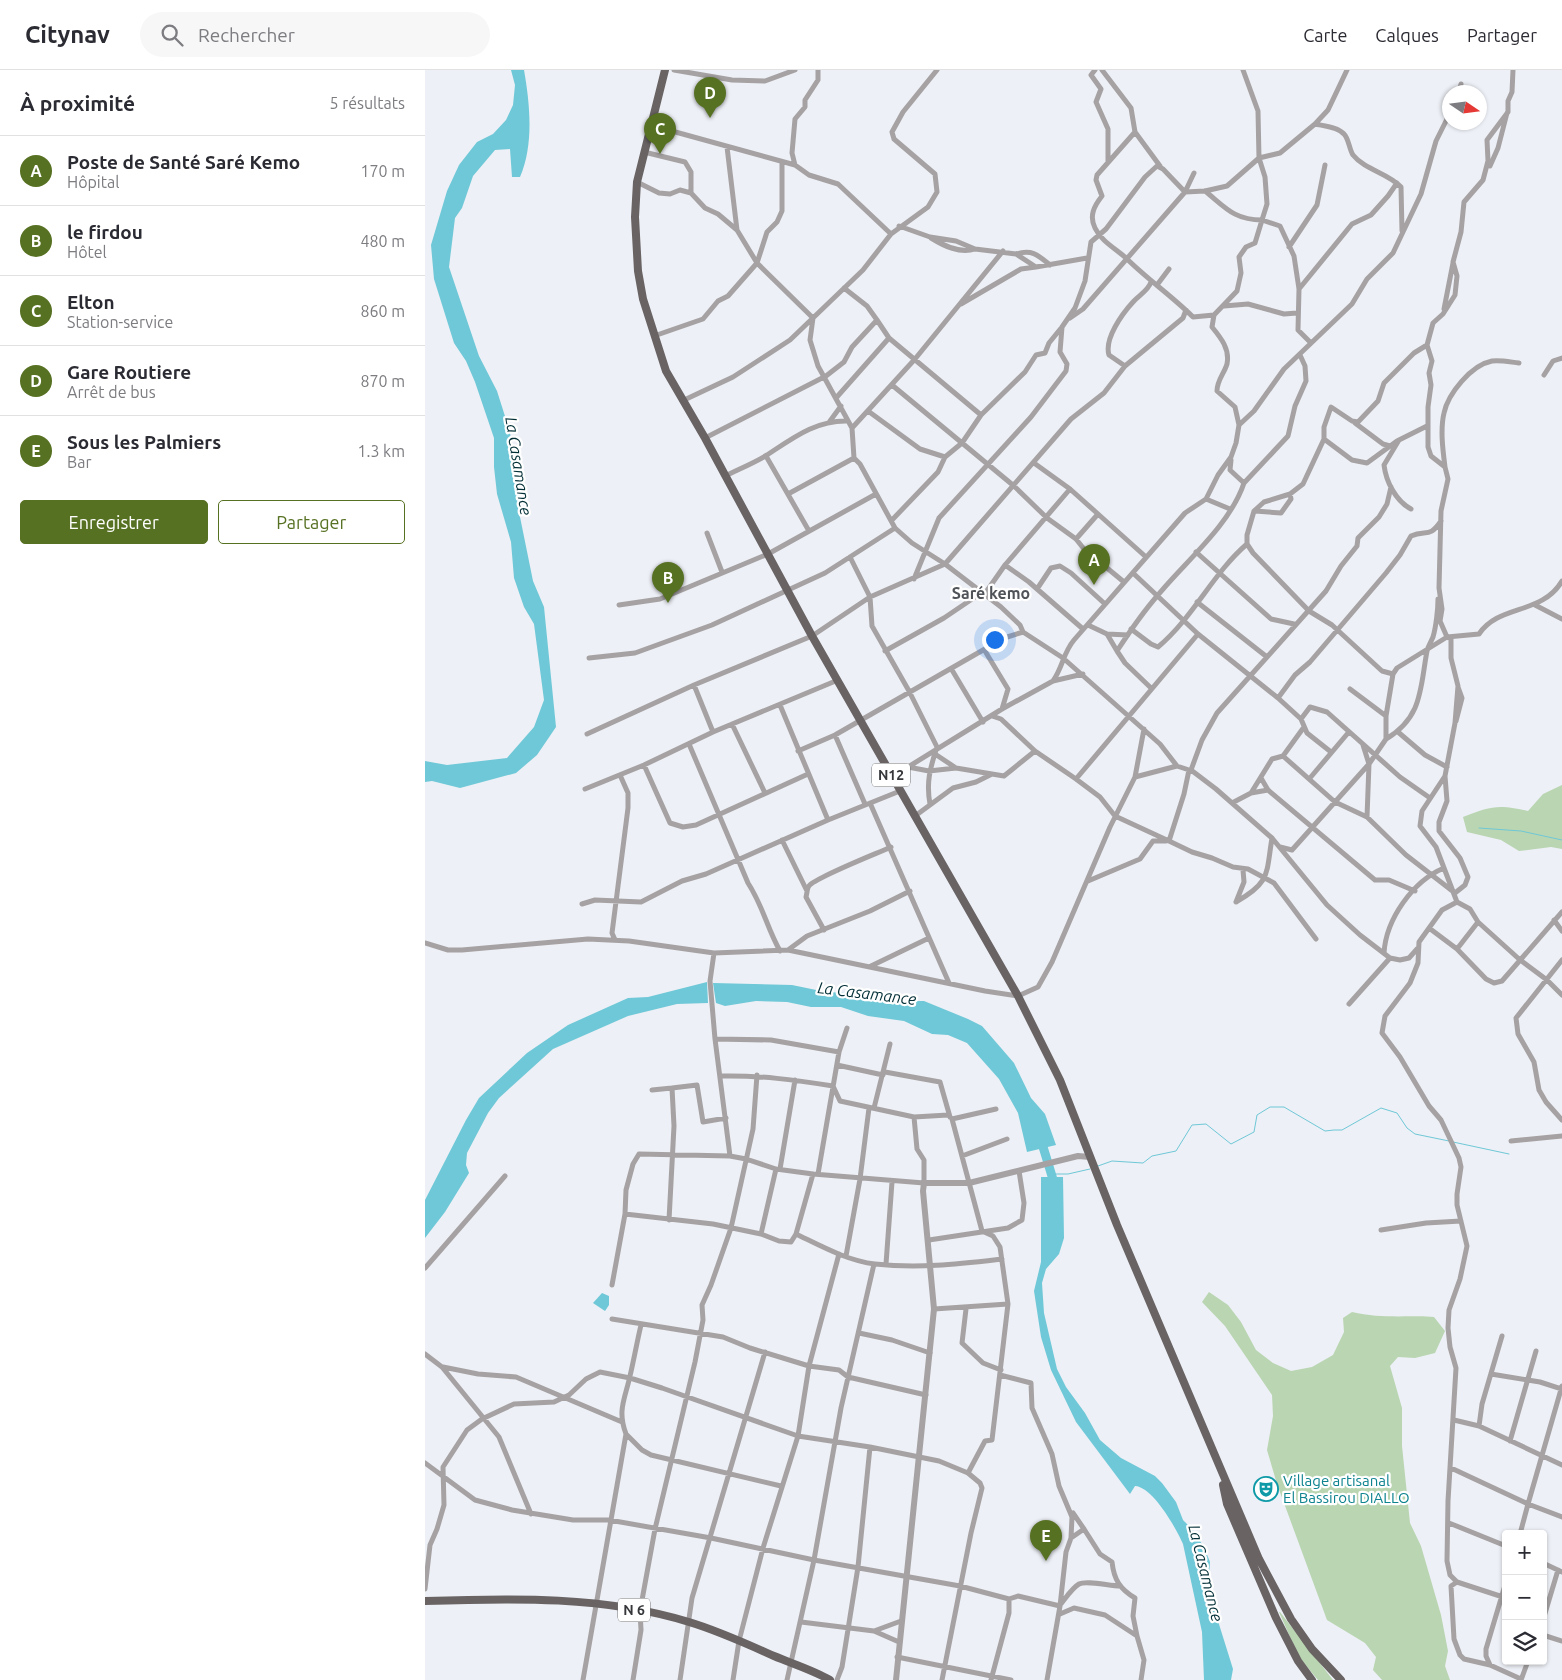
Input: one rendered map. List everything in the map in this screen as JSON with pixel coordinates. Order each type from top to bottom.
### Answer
[{"type":"main road","name":"N12","points":[[665,70],[637,182],[635,217],[638,271],[654,336],[666,371],[705,438],[812,636],[839,680],[900,791],[1018,996],[1061,1080],[1086,1148],[1220,1471]]},
{"type":"main road","points":[[1220,1471],[1227,1504],[1276,1618],[1298,1661],[1312,1680]]},
{"type":"main road","points":[[1220,1471],[1259,1559],[1291,1619],[1312,1649],[1341,1680]]},
{"type":"main road","name":"N 6","points":[[425,1601],[550,1600],[595,1603],[640,1611],[688,1622],[739,1640],[830,1680]]},
{"type":"street","points":[[673,70],[731,80],[765,81],[795,70]]},
{"type":"street","points":[[795,165],[792,153],[795,118],[805,107],[805,100],[818,80],[818,70]]},
{"type":"street","points":[[683,401],[733,377],[790,340],[863,270],[899,226],[928,207],[937,192],[935,174],[894,138],[891,132],[903,112],[937,70]]},
{"type":"street","points":[[1095,70],[1091,76],[1101,89],[1096,102],[1107,129],[1108,162]]},
{"type":"street","points":[[1102,70],[1131,108],[1135,132],[1160,166],[1185,192],[1205,191],[1227,186],[1259,158],[1279,153],[1315,124],[1328,110],[1347,70]]},
{"type":"street","points":[[1135,132],[1097,175],[1096,180],[1102,196],[1095,206],[1092,216],[1099,234],[1151,282],[1157,285],[1193,317],[1214,315],[1237,291],[1241,272],[1239,257],[1246,247],[1255,243],[1267,204],[1265,177],[1259,158],[1258,111],[1243,70]]},
{"type":"street","points":[[1445,467],[1431,456],[1428,447],[1427,426],[1431,385],[1429,373],[1432,361],[1427,345],[1433,323],[1443,314],[1455,295],[1457,276],[1453,262],[1461,232],[1464,202],[1483,180],[1498,148],[1512,92],[1513,70]]},
{"type":"street","points":[[1483,180],[1488,161],[1487,140],[1508,112]]},
{"type":"street","points":[[1315,124],[1337,129],[1345,134],[1353,154],[1397,182],[1401,187],[1402,232]]},
{"type":"street","points":[[650,125],[795,165],[809,174],[838,184],[891,234]]},
{"type":"street","points":[[1239,425],[1254,411],[1284,369],[1352,304],[1367,279],[1393,253],[1421,194],[1436,141],[1442,129]]},
{"type":"street","points":[[727,147],[737,230]]},
{"type":"street","points":[[644,152],[685,162],[691,172],[691,193]]},
{"type":"street","points":[[654,336],[703,319],[718,302],[728,296],[757,263],[767,232],[777,222],[782,211],[782,162]]},
{"type":"street","points":[[1289,247],[1317,205],[1325,165]]},
{"type":"street","points":[[1069,319],[1085,281],[1087,258],[1091,242],[1106,228],[1145,177],[1157,166],[1160,166]]},
{"type":"street","points":[[892,520],[938,472],[945,457],[962,443],[981,415],[1025,372],[1036,355],[1045,353],[1049,343],[1062,327],[1069,319],[1083,309],[1127,259],[1185,192],[1194,173]]},
{"type":"street","points":[[637,182],[659,193],[670,194],[680,190],[691,193],[705,208],[718,214],[737,230],[757,263],[813,318]]},
{"type":"street","points":[[1299,289],[1352,224],[1371,215],[1388,196],[1397,182]]},
{"type":"street","points":[[1205,191],[1224,209],[1248,220],[1262,220],[1280,226],[1294,256],[1299,289],[1298,330],[1311,342]]},
{"type":"street","points":[[899,226],[930,237],[945,238],[975,249],[1016,254],[1036,267]]},
{"type":"street","points":[[851,428],[915,359],[1003,251]]},
{"type":"street","points":[[1016,254],[1027,251],[1033,252],[1050,265]]},
{"type":"street","points":[[958,307],[1021,270],[1087,258]]},
{"type":"street","points":[[1157,285],[1169,269]]},
{"type":"street","points":[[1125,366],[1109,355],[1109,340],[1132,303],[1149,287],[1151,282]]},
{"type":"street","points":[[844,288],[867,306],[889,338],[981,415]]},
{"type":"street","points":[[1224,306],[1248,304],[1285,314],[1297,313]]},
{"type":"street","points":[[587,734],[694,684],[812,636],[870,597],[945,564],[1071,418],[1104,393],[1125,366],[1183,318],[1187,310]]},
{"type":"street","points":[[1214,315],[1212,327],[1225,343],[1227,363],[1217,384],[1217,391],[1235,408],[1239,425],[1231,457],[1230,470],[1244,483]]},
{"type":"street","points":[[813,318],[810,340],[818,366],[826,376],[851,428],[855,458],[895,528],[924,551],[945,564],[1020,624],[1023,632],[1063,658],[1083,674],[1160,744],[1177,766]]},
{"type":"street","points":[[705,438],[826,376],[844,362],[852,347],[877,320]]},
{"type":"street","points":[[914,579],[939,518],[1031,417],[1066,371],[1067,364],[1060,352],[1062,327]]},
{"type":"street","points":[[836,398],[889,338]]},
{"type":"street","points":[[1352,421],[1358,422],[1364,417],[1382,393],[1384,383],[1414,353],[1427,345]]},
{"type":"street","points":[[1117,651],[1158,594],[1196,552],[1230,508],[1240,494],[1244,483],[1288,436],[1295,406],[1306,381],[1305,366],[1300,355]]},
{"type":"street","points":[[1544,375],[1553,361],[1562,358]]},
{"type":"street","points":[[1280,847],[1292,850],[1369,764],[1386,739],[1398,732],[1418,704],[1422,692],[1427,649],[1436,624],[1441,521],[1448,479],[1442,445],[1443,415],[1448,401],[1464,379],[1485,363],[1502,361],[1519,363]]},
{"type":"street","points":[[892,385],[1014,486],[1047,518],[1077,539],[1084,549],[1124,582]]},
{"type":"street","points":[[830,421],[841,406]]},
{"type":"street","points":[[1390,446],[1383,444],[1331,407],[1324,427],[1324,439],[1303,484],[1290,494],[1264,502],[1254,511],[1247,535],[1247,544],[1267,569],[1309,611],[1337,630],[1382,671],[1393,674]]},
{"type":"street","points":[[868,411],[920,448],[945,457]]},
{"type":"street","points":[[725,476],[765,456],[795,435],[830,421],[848,421]]},
{"type":"street","points":[[1324,439],[1352,460],[1367,463],[1399,440],[1427,426]]},
{"type":"street","points":[[1399,440],[1384,464],[1391,487],[1402,504],[1411,509]]},
{"type":"street","points":[[765,456],[809,531]]},
{"type":"street","points":[[1053,681],[1062,667],[1065,651],[1185,514],[1207,499],[1218,475],[1231,457]]},
{"type":"street","points":[[788,494],[855,458]]},
{"type":"street","points":[[1034,463],[1070,489],[1146,557]]},
{"type":"street","points":[[1169,841],[1190,770],[1202,740],[1217,713],[1267,658],[1294,624],[1309,611],[1357,546],[1358,538],[1379,517],[1387,504],[1391,487]]},
{"type":"street","points":[[885,651],[983,594],[1005,565],[1070,489]]},
{"type":"street","points":[[619,605],[660,599],[768,554],[875,494]]},
{"type":"street","points":[[1254,511],[1281,513],[1291,499],[1290,494]]},
{"type":"street","points":[[1207,499],[1230,508]]},
{"type":"street","points":[[1077,539],[1097,514]]},
{"type":"street","points":[[1278,698],[1400,556],[1411,536],[1435,530],[1441,521]]},
{"type":"street","points":[[589,658],[635,653],[712,624],[825,573],[895,528]]},
{"type":"street","points":[[707,534],[722,572]]},
{"type":"street","points":[[1131,629],[1158,647],[1221,574],[1232,557],[1247,544]]},
{"type":"street","points":[[1196,552],[1271,618],[1294,624]]},
{"type":"street","points":[[850,557],[870,597],[872,626],[909,691],[937,748],[929,771],[927,789],[929,804]]},
{"type":"street","points":[[1005,565],[1037,589],[1083,629]]},
{"type":"street","points":[[1037,589],[1051,568],[1060,566],[1071,573],[1105,604]]},
{"type":"street","points":[[1133,573],[1158,594],[1199,634],[1249,677],[1278,698],[1301,719],[1307,733],[1331,752]]},
{"type":"street","points":[[1386,739],[1386,716],[1393,674],[1397,668],[1447,637],[1479,634],[1491,620],[1535,605],[1556,591],[1562,581]]},
{"type":"street","points":[[1439,588],[1442,609],[1441,621],[1447,637],[1451,639],[1451,658],[1457,686],[1455,723],[1445,776],[1422,811],[1420,826],[1435,847],[1457,902],[1470,910],[1478,922],[1562,995]]},
{"type":"street","points":[[1197,602],[1267,658]]},
{"type":"street","points":[[1535,605],[1562,619]]},
{"type":"street","points":[[1088,625],[1107,634],[1128,635]]},
{"type":"street","points":[[799,751],[835,735],[909,691],[953,670],[1004,638],[1023,632]]},
{"type":"street","points":[[1107,634],[1125,663],[1151,688]]},
{"type":"street","points":[[1076,779],[1151,688],[1199,634]]},
{"type":"street","points":[[985,651],[1009,689],[1002,709]]},
{"type":"street","points":[[953,670],[983,722]]},
{"type":"street","points":[[892,776],[1002,709],[1053,681],[1083,674]]},
{"type":"street","points":[[585,789],[644,765],[713,732],[780,706],[839,680]]},
{"type":"street","points":[[694,684],[713,732]]},
{"type":"street","points":[[1350,689],[1386,716]]},
{"type":"street","points":[[780,706],[828,820]]},
{"type":"street","points":[[1301,719],[1310,707],[1327,712],[1400,777],[1430,798]]},
{"type":"street","points":[[992,716],[1001,719],[1035,751],[1100,797],[1115,816],[1192,852],[1243,870],[1248,869],[1278,886],[1316,939]]},
{"type":"street","points":[[732,724],[765,793]]},
{"type":"street","points":[[1251,793],[1272,759],[1283,756],[1304,727]]},
{"type":"street","points":[[425,943],[448,950],[463,950],[568,940],[615,940],[687,947],[715,953],[788,950],[1018,996],[1037,987],[1052,962],[1065,928],[1088,881],[1115,816],[1135,777],[1143,729]]},
{"type":"street","points":[[1310,778],[1348,732]]},
{"type":"street","points":[[1398,732],[1425,755],[1447,767]]},
{"type":"street","points":[[835,735],[867,803],[891,847],[949,983]]},
{"type":"street","points":[[689,744],[748,883],[760,902],[771,935],[779,951]]},
{"type":"street","points":[[1363,744],[1369,764],[1367,817]]},
{"type":"street","points":[[909,767],[929,771],[956,768],[1004,776],[1035,751]]},
{"type":"street","points":[[935,754],[956,768]]},
{"type":"street","points":[[1283,756],[1335,802],[1367,817],[1405,856],[1455,893]]},
{"type":"street","points":[[644,765],[670,822],[683,827],[696,825],[808,774]]},
{"type":"street","points":[[1135,777],[1177,766],[1190,770],[1272,838],[1297,871],[1327,905],[1390,958],[1399,960],[1409,958],[1417,949]]},
{"type":"street","points":[[915,816],[953,788],[977,782],[992,774]]},
{"type":"street","points":[[615,940],[612,933],[628,808],[628,793],[620,775]]},
{"type":"street","points":[[1445,776],[1447,801],[1439,822],[1439,831],[1457,852],[1468,877],[1465,886],[1455,893]]},
{"type":"street","points":[[1261,778],[1268,790],[1375,880],[1389,880],[1415,891]]},
{"type":"street","points":[[1232,803],[1251,793],[1268,790]]},
{"type":"street","points":[[582,904],[595,900],[641,902],[667,887],[738,860],[867,803],[900,791]]},
{"type":"street","points":[[1243,870],[1244,882],[1236,902],[1250,893],[1265,878],[1269,870],[1272,838]]},
{"type":"street","points":[[782,840],[807,892]]},
{"type":"street","points":[[1088,881],[1140,859],[1153,841],[1169,841]]},
{"type":"street","points":[[824,930],[806,897],[808,886],[818,878],[848,867],[891,847]]},
{"type":"street","points":[[1384,953],[1388,930],[1397,910],[1431,874],[1444,868]]},
{"type":"street","points":[[788,950],[807,936],[869,911],[910,891]]},
{"type":"street","points":[[1457,902],[1442,910],[1419,942],[1417,949],[1418,963],[1412,978],[1385,1016],[1382,1033],[1400,1057],[1429,1106],[1441,1120],[1459,1158],[1461,1167],[1457,1194],[1467,1246],[1460,1279],[1449,1310],[1450,1348],[1456,1368],[1447,1561],[1450,1574],[1457,1582],[1502,1596]]},
{"type":"street","points":[[1429,928],[1457,948],[1487,979],[1494,983],[1502,981],[1519,959],[1562,912]]},
{"type":"street","points":[[1554,920],[1562,931]]},
{"type":"street","points":[[1457,948],[1478,922]]},
{"type":"street","points":[[605,940],[612,933]]},
{"type":"street","points":[[871,967],[929,938]]},
{"type":"street","points":[[715,953],[711,981],[712,1004],[730,1156]]},
{"type":"street","points":[[1349,1004],[1390,958]]},
{"type":"street","points":[[1562,960],[1516,1018],[1518,1034],[1534,1062],[1539,1090],[1546,1102],[1562,1120]]},
{"type":"street","points":[[625,1214],[731,1228],[761,1234],[779,1241],[791,1242],[796,1234],[816,1174],[839,1052],[847,1028]]},
{"type":"street","points":[[715,1039],[771,1040],[839,1052]]},
{"type":"street","points":[[733,1680],[739,1640],[763,1548],[798,1436],[809,1366],[843,1255],[860,1179],[871,1108],[884,1074],[890,1044]]},
{"type":"street","points":[[837,1065],[940,1082],[982,1231]]},
{"type":"street","points":[[720,1076],[757,1075],[833,1086]]},
{"type":"street","points":[[633,1680],[641,1630],[640,1611],[655,1529],[685,1397],[695,1362],[703,1320],[702,1305],[711,1286],[731,1228],[747,1158],[753,1129],[757,1075]]},
{"type":"street","points":[[761,1234],[778,1169],[795,1080]]},
{"type":"street","points":[[652,1090],[697,1085],[703,1122],[726,1118]]},
{"type":"street","points":[[833,1086],[840,1102],[914,1117],[950,1117],[997,1109]]},
{"type":"street","points":[[669,1220],[674,1126],[672,1088]]},
{"type":"street","points":[[896,1680],[934,1309],[923,1191],[924,1160],[917,1149],[914,1117]]},
{"type":"street","points":[[1511,1141],[1562,1136]]},
{"type":"street","points":[[962,1156],[1007,1139]]},
{"type":"street","points":[[1078,1156],[1086,1148]]},
{"type":"street","points":[[612,1285],[625,1214],[626,1190],[633,1164],[639,1154],[730,1156],[747,1158],[778,1169],[860,1179],[924,1183],[969,1183],[1078,1156],[1090,1157]]},
{"type":"street","points":[[929,1240],[1008,1228],[1023,1220],[1025,1203],[1019,1171]]},
{"type":"street","points":[[425,1268],[505,1176]]},
{"type":"street","points":[[886,1264],[892,1182]]},
{"type":"street","points":[[1381,1230],[1426,1223],[1461,1221]]},
{"type":"street","points":[[968,1472],[985,1441],[992,1440],[1008,1304],[1000,1247],[993,1236],[982,1231]]},
{"type":"street","points":[[796,1234],[843,1255],[875,1264],[931,1268],[1002,1259]]},
{"type":"street","points":[[787,1680],[814,1560],[848,1377],[875,1264]]},
{"type":"street","points":[[934,1309],[1008,1304]]},
{"type":"street","points":[[966,1308],[962,1343],[983,1363],[1000,1372],[1031,1383],[1032,1408],[1052,1454],[1059,1486],[1070,1508],[1100,1554],[1112,1562],[1113,1578],[1124,1591],[1135,1598],[1133,1616],[1144,1660],[1141,1680]]},
{"type":"street","points":[[612,1319],[723,1337],[809,1366],[839,1370],[848,1377],[926,1395]]},
{"type":"street","points":[[583,1680],[625,1434],[622,1422],[622,1399],[630,1378],[641,1325]]},
{"type":"street","points":[[859,1333],[892,1340],[930,1353]]},
{"type":"street","points":[[1479,1426],[1482,1404],[1502,1336]]},
{"type":"street","points":[[1511,1441],[1536,1351]]},
{"type":"street","points":[[680,1680],[692,1598],[731,1474],[765,1352]]},
{"type":"street","points":[[425,1354],[442,1367],[499,1437],[531,1514]]},
{"type":"street","points":[[442,1367],[477,1374],[516,1377],[622,1422]]},
{"type":"street","points":[[425,1589],[431,1544],[443,1504],[443,1467],[467,1430],[483,1419],[514,1404],[554,1402],[563,1398],[586,1379],[600,1372],[630,1378],[798,1436],[870,1447],[939,1461],[968,1472],[980,1483],[982,1488],[960,1586],[942,1680]]},
{"type":"street","points":[[1491,1374],[1529,1379],[1562,1388],[1521,1530]]},
{"type":"street","points":[[1455,1420],[1479,1426],[1542,1458],[1562,1465]]},
{"type":"street","points":[[625,1434],[642,1450],[651,1455],[671,1458],[781,1486]]},
{"type":"street","points":[[837,1680],[842,1667],[858,1567],[870,1447]]},
{"type":"street","points":[[425,1463],[475,1500],[531,1514],[573,1520],[609,1520],[763,1548],[814,1560],[906,1575],[960,1586],[1009,1599],[1018,1596],[1060,1606]]},
{"type":"street","points":[[1451,1468],[1528,1504],[1562,1517]]},
{"type":"street","points":[[1047,1680],[1060,1614],[1066,1552],[1071,1538],[1070,1508]]},
{"type":"street","points":[[1449,1523],[1502,1544]]},
{"type":"street","points":[[1071,1538],[1083,1529]]},
{"type":"street","points":[[1547,1566],[1560,1571],[1547,1608]]},
{"type":"street","points":[[1060,1606],[1079,1584],[1088,1582],[1106,1586],[1120,1586]]},
{"type":"street","points":[[1457,1582],[1451,1586],[1454,1639],[1457,1649],[1465,1659],[1490,1665],[1521,1679],[1526,1665]]},
{"type":"street","points":[[991,1678],[1009,1613],[1009,1599]]},
{"type":"street","points":[[1490,1665],[1486,1656],[1486,1649],[1502,1603]]},
{"type":"street","points":[[1060,1614],[1074,1608],[1105,1614],[1137,1636]]},
{"type":"street","points":[[874,1631],[901,1621]]},
{"type":"street","points":[[801,1622],[874,1631],[899,1642]]},
{"type":"street","points":[[1547,1636],[1562,1641]]},
{"type":"street","points":[[897,1657],[945,1666],[991,1678],[1011,1680]]},
{"type":"green space","points":[[1562,785],[1562,849],[1551,847],[1519,851],[1501,840],[1467,832],[1463,817],[1480,810],[1495,807],[1509,807],[1528,811],[1543,794]]},
{"type":"green space","points":[[1209,1292],[1228,1305],[1241,1322],[1256,1350],[1273,1363],[1291,1371],[1312,1367],[1333,1355],[1344,1332],[1343,1318],[1352,1312],[1383,1316],[1434,1317],[1445,1331],[1435,1353],[1415,1358],[1398,1357],[1390,1366],[1402,1408],[1402,1446],[1410,1523],[1421,1546],[1441,1615],[1448,1651],[1445,1666],[1450,1680],[1382,1680],[1373,1670],[1376,1657],[1365,1643],[1327,1620],[1277,1484],[1267,1450],[1273,1416],[1272,1395],[1225,1326],[1202,1302]]},
{"type":"green space","points":[[1279,1612],[1333,1680],[1318,1680],[1299,1657]]},
{"type":"water","points":[[511,70],[524,70],[526,83],[529,110],[529,138],[524,165],[520,177],[512,177],[510,149],[495,150],[473,176],[462,208],[455,218],[449,267],[479,356],[497,391],[510,432],[519,512],[533,581],[544,607],[556,727],[537,755],[516,773],[460,788],[432,781],[425,782],[425,761],[447,765],[507,758],[534,727],[544,700],[534,624],[524,607],[514,578],[511,542],[497,494],[494,467],[494,438],[475,382],[466,361],[454,343],[434,279],[431,245],[447,191],[459,165],[477,142],[493,134],[506,120],[513,105],[515,85]]},
{"type":"water","points":[[707,982],[708,1003],[677,1004],[628,1016],[553,1049],[499,1098],[488,1113],[467,1153],[466,1165],[469,1173],[445,1212],[425,1238],[425,1200],[466,1120],[479,1098],[527,1053],[568,1025],[628,998],[648,997]]},
{"type":"water","points":[[713,983],[792,985],[826,992],[850,993],[893,1001],[924,1001],[968,1019],[982,1026],[1014,1063],[1031,1098],[1045,1114],[1056,1145],[1027,1152],[1018,1113],[999,1079],[967,1043],[948,1035],[932,1034],[904,1021],[868,1016],[841,1007],[811,1007],[787,1002],[756,1001],[725,1006],[716,1003]]},
{"type":"water","points":[[1041,1177],[1063,1177],[1064,1238],[1059,1254],[1046,1269],[1042,1283],[1044,1313],[1057,1369],[1066,1387],[1085,1413],[1100,1440],[1121,1458],[1155,1476],[1162,1483],[1176,1502],[1183,1520],[1192,1529],[1204,1547],[1210,1562],[1208,1589],[1233,1669],[1231,1680],[1204,1680],[1202,1632],[1183,1544],[1175,1528],[1163,1509],[1149,1493],[1135,1486],[1130,1494],[1076,1422],[1051,1370],[1041,1337],[1034,1291],[1041,1262]]},
{"type":"water","points":[[602,1293],[609,1296],[609,1305],[605,1311],[593,1303]]},
{"type":"waterway","points":[[1479,828],[1521,831],[1562,840]]},
{"type":"waterway","points":[[1098,1166],[1112,1161],[1143,1163],[1152,1156],[1176,1151],[1192,1125],[1206,1124],[1231,1144],[1254,1132],[1257,1115],[1270,1107],[1284,1107],[1325,1131],[1342,1130],[1381,1108],[1397,1113],[1407,1128],[1415,1134],[1449,1141]]},
{"type":"waterway","name":"La Casamance","points":[[1040,1137],[1055,1186]]},
{"type":"waterway","points":[[1453,1142],[1509,1154]]},
{"type":"waterway","points":[[1052,1174],[1068,1174],[1090,1169]]},
{"type":"place","name":"Gare Routiere","points":[[710,118]]},
{"type":"place","name":"Elton","points":[[660,154]]},
{"type":"place","name":"Poste de Santé Saré Kemo","points":[[1094,585]]},
{"type":"place","name":"le firdou","points":[[668,603]]},
{"type":"place","name":"Village artisanal El Bassirou DIALLO","points":[[1266,1489]]},
{"type":"place","name":"Sous les Palmiers","points":[[1046,1561]]},
{"type":"district","name":"Saré kemo","points":[[991,593]]}]
